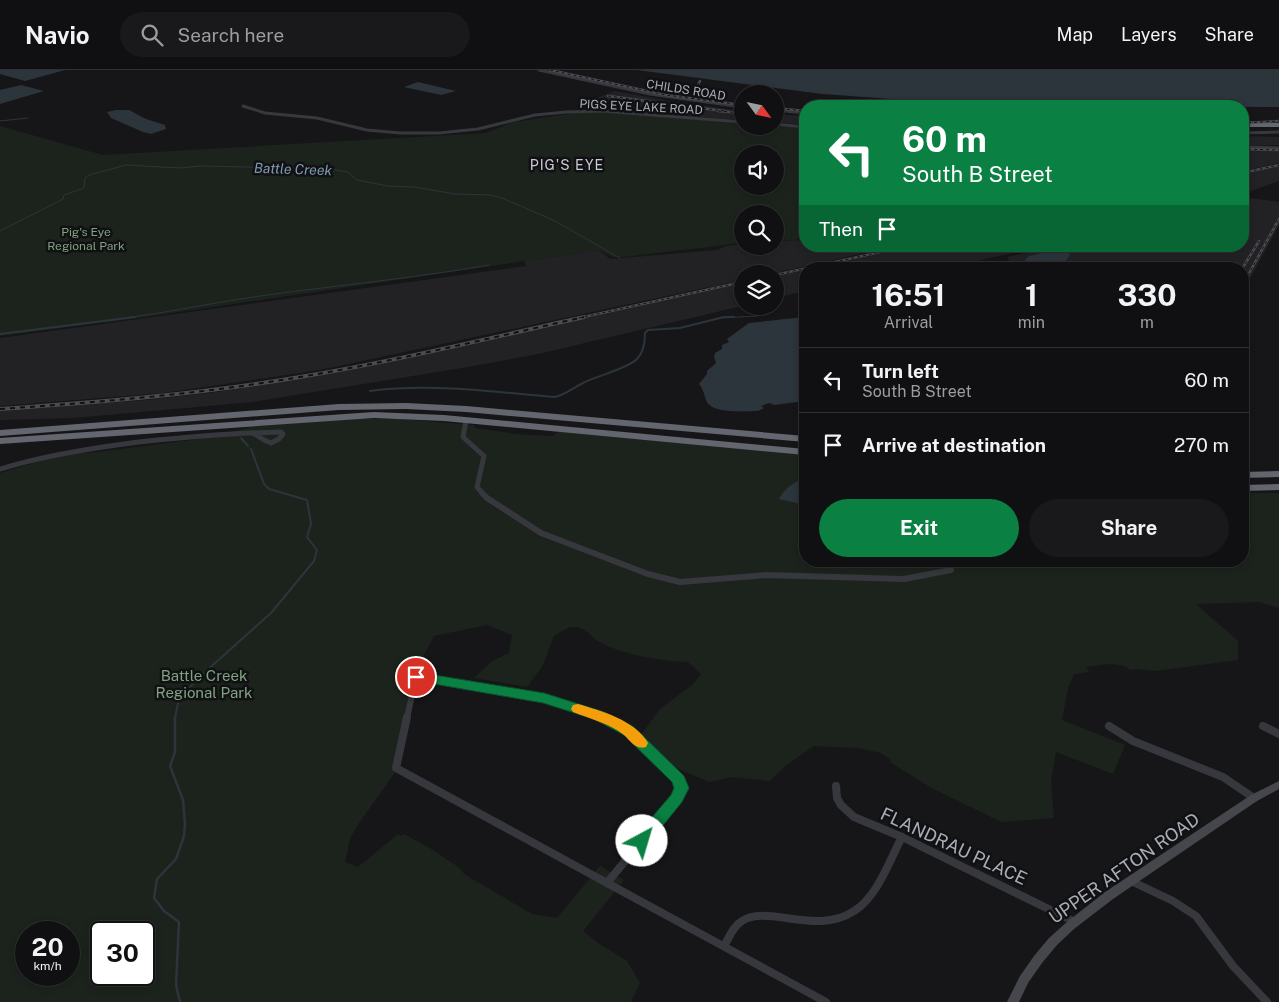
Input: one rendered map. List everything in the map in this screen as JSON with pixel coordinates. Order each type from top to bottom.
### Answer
[{"type":"highway","points":[[1249,125],[1279,125]]},
{"type":"highway","points":[[0,434],[339,407],[450,408],[799,438]]},
{"type":"highway","points":[[0,442],[327,417],[395,415],[799,451]]},
{"type":"highway","points":[[1249,475],[1279,474]]},
{"type":"highway","points":[[1249,488],[1279,487]]},
{"type":"street","name":"CHILDS ROAD","points":[[539,70],[650,94],[734,106]]},
{"type":"street","name":"PIGS EYE LAKE ROAD","points":[[242,106],[264,113],[318,118],[367,130],[400,133],[469,130],[535,115],[568,112],[603,111],[734,121]]},
{"type":"street","points":[[784,111],[799,112]]},
{"type":"street","points":[[784,125],[799,126]]},
{"type":"street","points":[[1249,134],[1279,132]]},
{"type":"street","points":[[1249,147],[1279,148]]},
{"type":"street","points":[[466,421],[463,437],[484,456],[477,487],[487,498],[541,533],[648,574],[680,582],[766,575],[904,579],[950,570]]},
{"type":"street","points":[[0,469],[35,458],[75,450],[192,436],[252,432],[278,431],[283,434],[279,440],[269,443],[262,441],[252,432]]},
{"type":"street","points":[[606,884],[677,798],[681,788],[679,780],[629,731],[599,716],[527,694],[416,677],[396,768],[606,884],[826,1002]]},
{"type":"street","points":[[1109,726],[1133,741],[1223,777],[1254,798]]},
{"type":"street","points":[[1263,726],[1279,734]]},
{"type":"street","name":"FLANDRAU PLACE","points":[[836,786],[837,798],[847,811],[858,819],[902,837],[1073,921]]},
{"type":"street","name":"UPPER AFTON ROAD","points":[[1013,1002],[1028,972],[1041,953],[1073,921],[1254,798],[1279,786]]},
{"type":"street","points":[[724,946],[738,924],[746,917],[761,916],[815,923],[835,920],[855,911],[869,897],[902,837]]},
{"type":"street","points":[[1131,881],[1174,901],[1196,916],[1239,974],[1266,1002]]},
{"type":"shaded area","points":[[0,70],[65,70],[25,81],[0,74]]},
{"type":"shaded area","points":[[637,70],[1279,70],[1279,107],[1249,107],[1249,100],[904,100],[823,94],[784,89],[784,85],[753,85]]},
{"type":"shaded area","points":[[418,82],[456,91],[441,95],[404,87]]},
{"type":"shaded area","points":[[21,85],[44,91],[0,104],[0,90]]},
{"type":"shaded area","points":[[614,91],[734,110],[734,119],[594,110],[597,98]]},
{"type":"shaded area","points":[[129,110],[146,119],[165,125],[166,129],[151,134],[143,132],[111,118],[107,112]]},
{"type":"shaded area","points":[[784,115],[799,116],[799,124],[784,123]]},
{"type":"shaded area","points":[[1249,136],[1279,137],[1279,145],[1249,146]]},
{"type":"shaded area","points":[[1249,148],[1279,149],[1279,163],[1249,170]]},
{"type":"shaded area","points":[[1279,166],[1279,181],[1249,192],[1249,173]]},
{"type":"shaded area","points":[[1249,198],[1279,202],[1279,225],[1249,281],[1249,262],[1010,262],[1007,257],[1028,252],[1249,252]]},
{"type":"shaded area","points":[[799,240],[799,252],[870,252],[824,262],[799,262],[799,268],[784,271],[784,265],[734,265],[734,282],[320,370],[163,393],[0,406],[0,338],[526,266],[524,261],[599,250],[610,259],[717,250],[734,245],[734,255],[784,255],[784,241]]},
{"type":"shaded area","points":[[886,252],[1017,252],[972,262],[841,262]]},
{"type":"shaded area","points":[[1046,252],[1068,252],[1070,255],[1065,262],[1028,262],[1025,260],[1029,256]]},
{"type":"shaded area","points":[[799,271],[799,292],[784,296],[784,274]]},
{"type":"shaded area","points":[[734,285],[734,308],[538,354],[468,367],[253,402],[74,418],[0,420],[0,411],[147,400],[217,392],[349,369]]},
{"type":"shaded area","points":[[799,318],[799,402],[774,405],[769,403],[761,406],[764,408],[758,411],[723,410],[710,406],[707,402],[699,384],[707,374],[707,371],[716,363],[715,353],[722,349],[722,345],[729,342],[727,339],[749,323]]},
{"type":"shaded area","points":[[798,481],[799,504],[779,499],[790,486]]},
{"type":"green space","name":"Pig's Eye Regional Park","points":[[604,112],[734,122],[734,135],[784,135],[784,126],[799,127],[799,239],[784,240],[784,205],[734,205],[734,244],[623,257],[613,257],[599,250],[145,317],[0,336],[0,126],[103,155],[486,133],[514,122],[574,113]]},
{"type":"green space","name":"Battle Creek Regional Park","points":[[350,419],[401,419],[474,425],[475,428],[516,434],[553,436],[563,428],[799,450],[799,567],[1249,567],[1249,493],[1279,493],[1279,608],[1260,602],[1196,604],[1238,641],[1238,660],[1155,671],[1131,670],[1121,665],[1103,665],[1086,667],[1089,672],[1074,674],[1068,688],[1062,720],[1125,745],[1113,774],[1056,752],[1051,781],[1054,818],[1001,822],[930,787],[890,762],[891,760],[881,753],[858,748],[814,746],[786,765],[770,781],[732,777],[709,782],[677,768],[641,735],[660,709],[692,685],[701,674],[688,662],[654,659],[630,654],[607,646],[584,629],[572,627],[554,636],[542,667],[527,687],[474,678],[491,662],[509,653],[512,635],[487,625],[434,636],[414,674],[416,677],[394,774],[359,823],[350,839],[345,862],[358,867],[398,834],[400,836],[404,834],[460,868],[464,874],[532,914],[557,918],[600,866],[624,880],[583,931],[627,961],[640,983],[631,1002],[0,1002],[0,473],[64,454],[98,452],[207,438],[255,426]]},
{"type":"waterway","points":[[0,121],[28,118]]},
{"type":"waterway","name":"Battle Creek","points":[[0,231],[63,199],[64,195],[84,188],[85,178],[89,175],[126,165],[179,168],[202,166],[330,169],[348,172],[357,180],[388,186],[414,187],[455,194],[490,195],[502,198],[553,220],[620,258]]},
{"type":"waterway","points":[[125,318],[249,297],[406,278],[489,265]]},
{"type":"waterway","points":[[720,318],[758,316]]},
{"type":"waterway","points":[[0,334],[135,317]]},
{"type":"waterway","points":[[720,318],[734,317]]},
{"type":"waterway","name":"Battle Creek","points":[[370,391],[439,388],[555,397],[589,380],[632,363],[643,350],[645,333],[648,330],[680,328],[720,318]]},
{"type":"waterway","name":"Battle Creek","points":[[241,438],[248,446]]},
{"type":"waterway","name":"Battle Creek","points":[[175,718],[178,703],[195,681],[271,613],[314,561],[317,550],[307,537],[311,524],[307,500],[269,489],[264,484],[251,449]]},
{"type":"waterway","name":"Battle Creek","points":[[175,718],[175,752],[170,766],[183,800],[184,836],[176,859],[157,879],[154,898],[164,911],[179,922],[176,985],[180,1002]]},
{"type":"railway","points":[[550,70],[666,95],[734,104]]},
{"type":"railway","points":[[695,91],[700,81]]},
{"type":"railway","points":[[608,96],[724,111]]},
{"type":"railway","points":[[784,109],[799,110]]},
{"type":"railway","points":[[718,111],[734,112]]},
{"type":"railway","points":[[1249,123],[1279,121]]},
{"type":"railway","points":[[1249,149],[1279,150]]},
{"type":"railway","points":[[1249,171],[1279,165]]},
{"type":"railway","points":[[1249,273],[1279,219]]},
{"type":"railway","points":[[1246,262],[1259,241]]},
{"type":"railway","points":[[835,262],[880,252]]},
{"type":"railway","points":[[784,273],[799,270]]},
{"type":"railway","points":[[579,318],[734,284]]},
{"type":"railway","points":[[0,409],[151,397],[263,383],[407,357],[584,317]]},
{"type":"slow traffic","points":[[578,709],[616,723],[629,731],[641,743]]},
{"type":"district","name":"PIG'S EYE","points":[[567,165]]},
{"type":"route","points":[[416,677],[544,698],[599,716],[629,731],[679,780],[681,788],[677,798],[642,841]]}]
